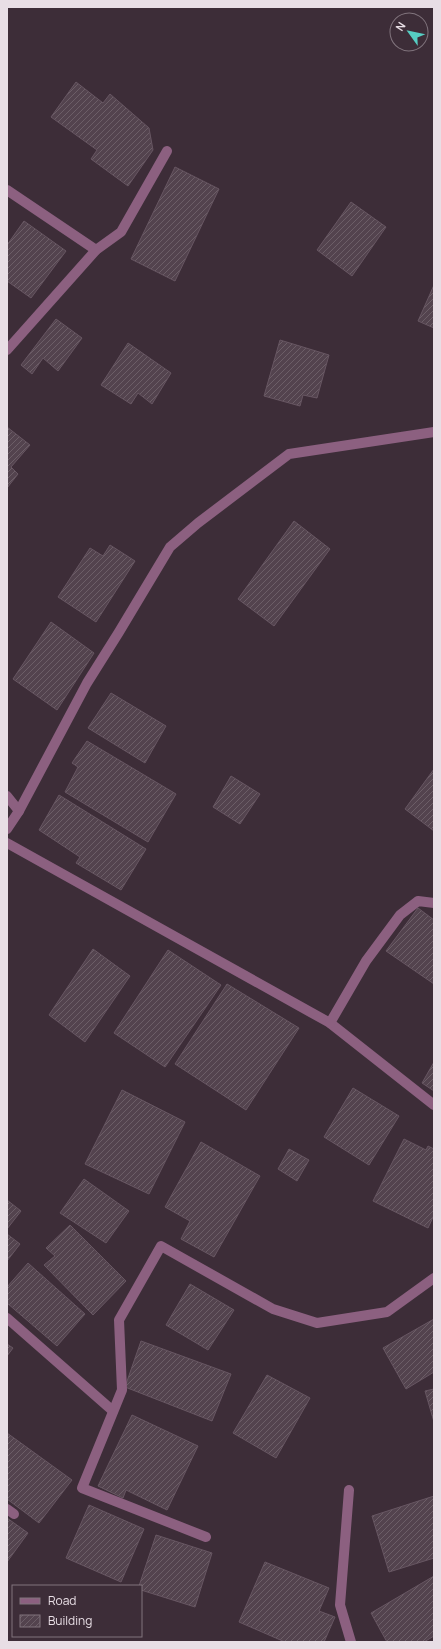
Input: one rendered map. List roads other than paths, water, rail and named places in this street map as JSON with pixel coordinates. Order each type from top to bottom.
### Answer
[{"type":"street","points":[[7,350],[96,250],[121,232],[168,150]]},
{"type":"street","points":[[7,190],[96,250]]},
{"type":"street","points":[[7,829],[19,811],[87,683],[120,632],[170,547],[198,523],[289,454],[434,432]]},
{"type":"street","points":[[7,796],[19,811]]},
{"type":"street","points":[[7,843],[330,1023],[434,1105]]},
{"type":"street","points":[[330,1023],[366,961],[400,915],[418,901],[434,903]]},
{"type":"street","points":[[206,1537],[82,1488],[122,1390],[119,1320],[161,1246],[273,1309],[317,1323],[387,1312],[434,1278]]},
{"type":"street","points":[[7,1318],[113,1411]]},
{"type":"street","points":[[349,1490],[340,1605],[351,1642]]}]
